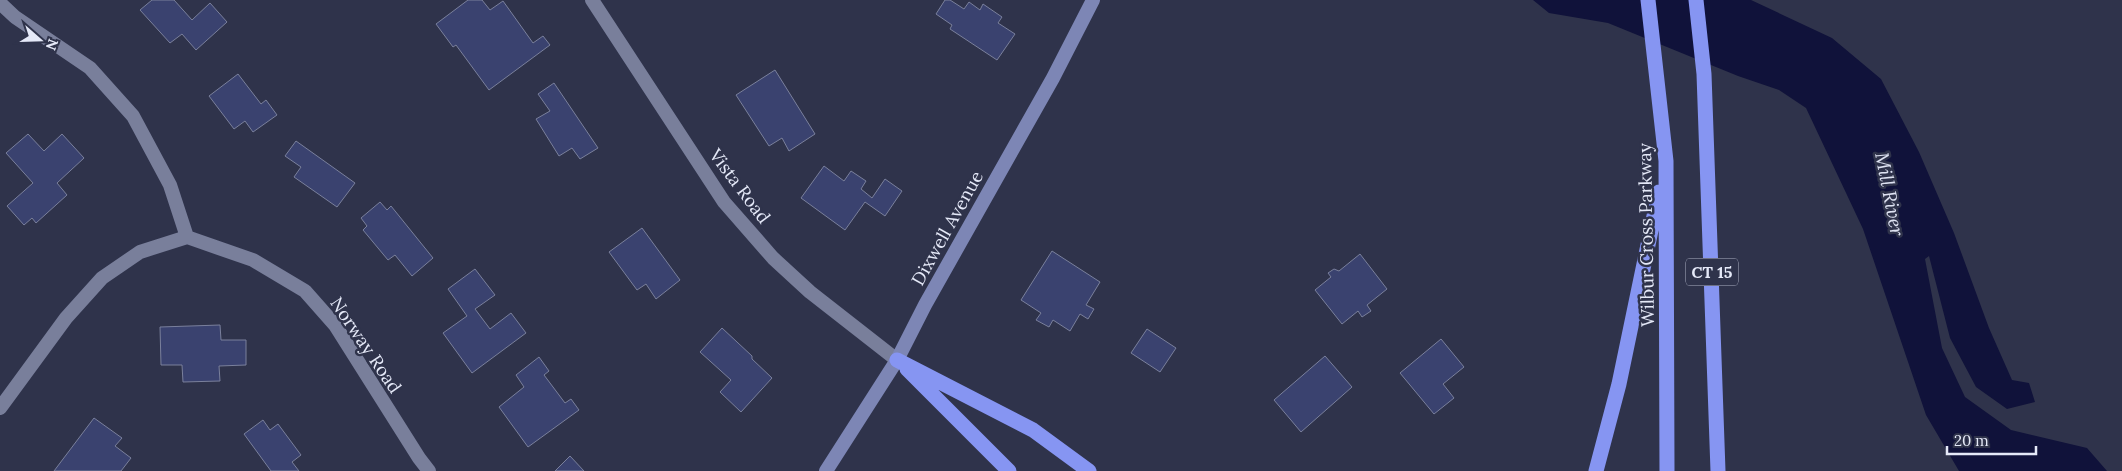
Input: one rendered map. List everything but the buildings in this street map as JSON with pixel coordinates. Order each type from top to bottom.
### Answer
[{"type":"highway","name":"Wilbur Cross Parkway","points":[[1648,0],[1666,161],[1666,471]]},
{"type":"highway","name":"CT 15","points":[[1696,0],[1704,74],[1718,471]]},
{"type":"highway","points":[[1596,471],[1619,384],[1666,161]]},
{"type":"highway","points":[[897,360],[1009,471]]},
{"type":"highway","points":[[897,360],[1033,430],[1089,471]]},
{"type":"main road","name":"Dixwell Avenue","points":[[826,471],[897,360],[925,305],[1053,78],[1093,0]]},
{"type":"street","name":"Vista Road","points":[[592,0],[724,202],[773,258],[810,292],[897,360]]},
{"type":"street","points":[[0,3],[16,17],[90,68],[133,116],[170,185],[187,237],[140,252],[102,278],[66,318],[0,408]]},
{"type":"street","name":"Norway Road","points":[[187,237],[253,260],[304,291],[335,325],[419,458],[430,471]]},
{"type":"water","name":"Mill River","points":[[1533,0],[1751,0],[1832,38],[1881,79],[1919,152],[1954,233],[1989,328],[2012,380],[2029,383],[2035,402],[2007,409],[1976,387],[1950,338],[1929,256],[1925,259],[1942,348],[1965,397],[2011,430],[2087,448],[2107,471],[1959,471],[1926,415],[1863,229],[1806,108],[1779,90],[1738,76],[1608,23],[1549,13]]}]
